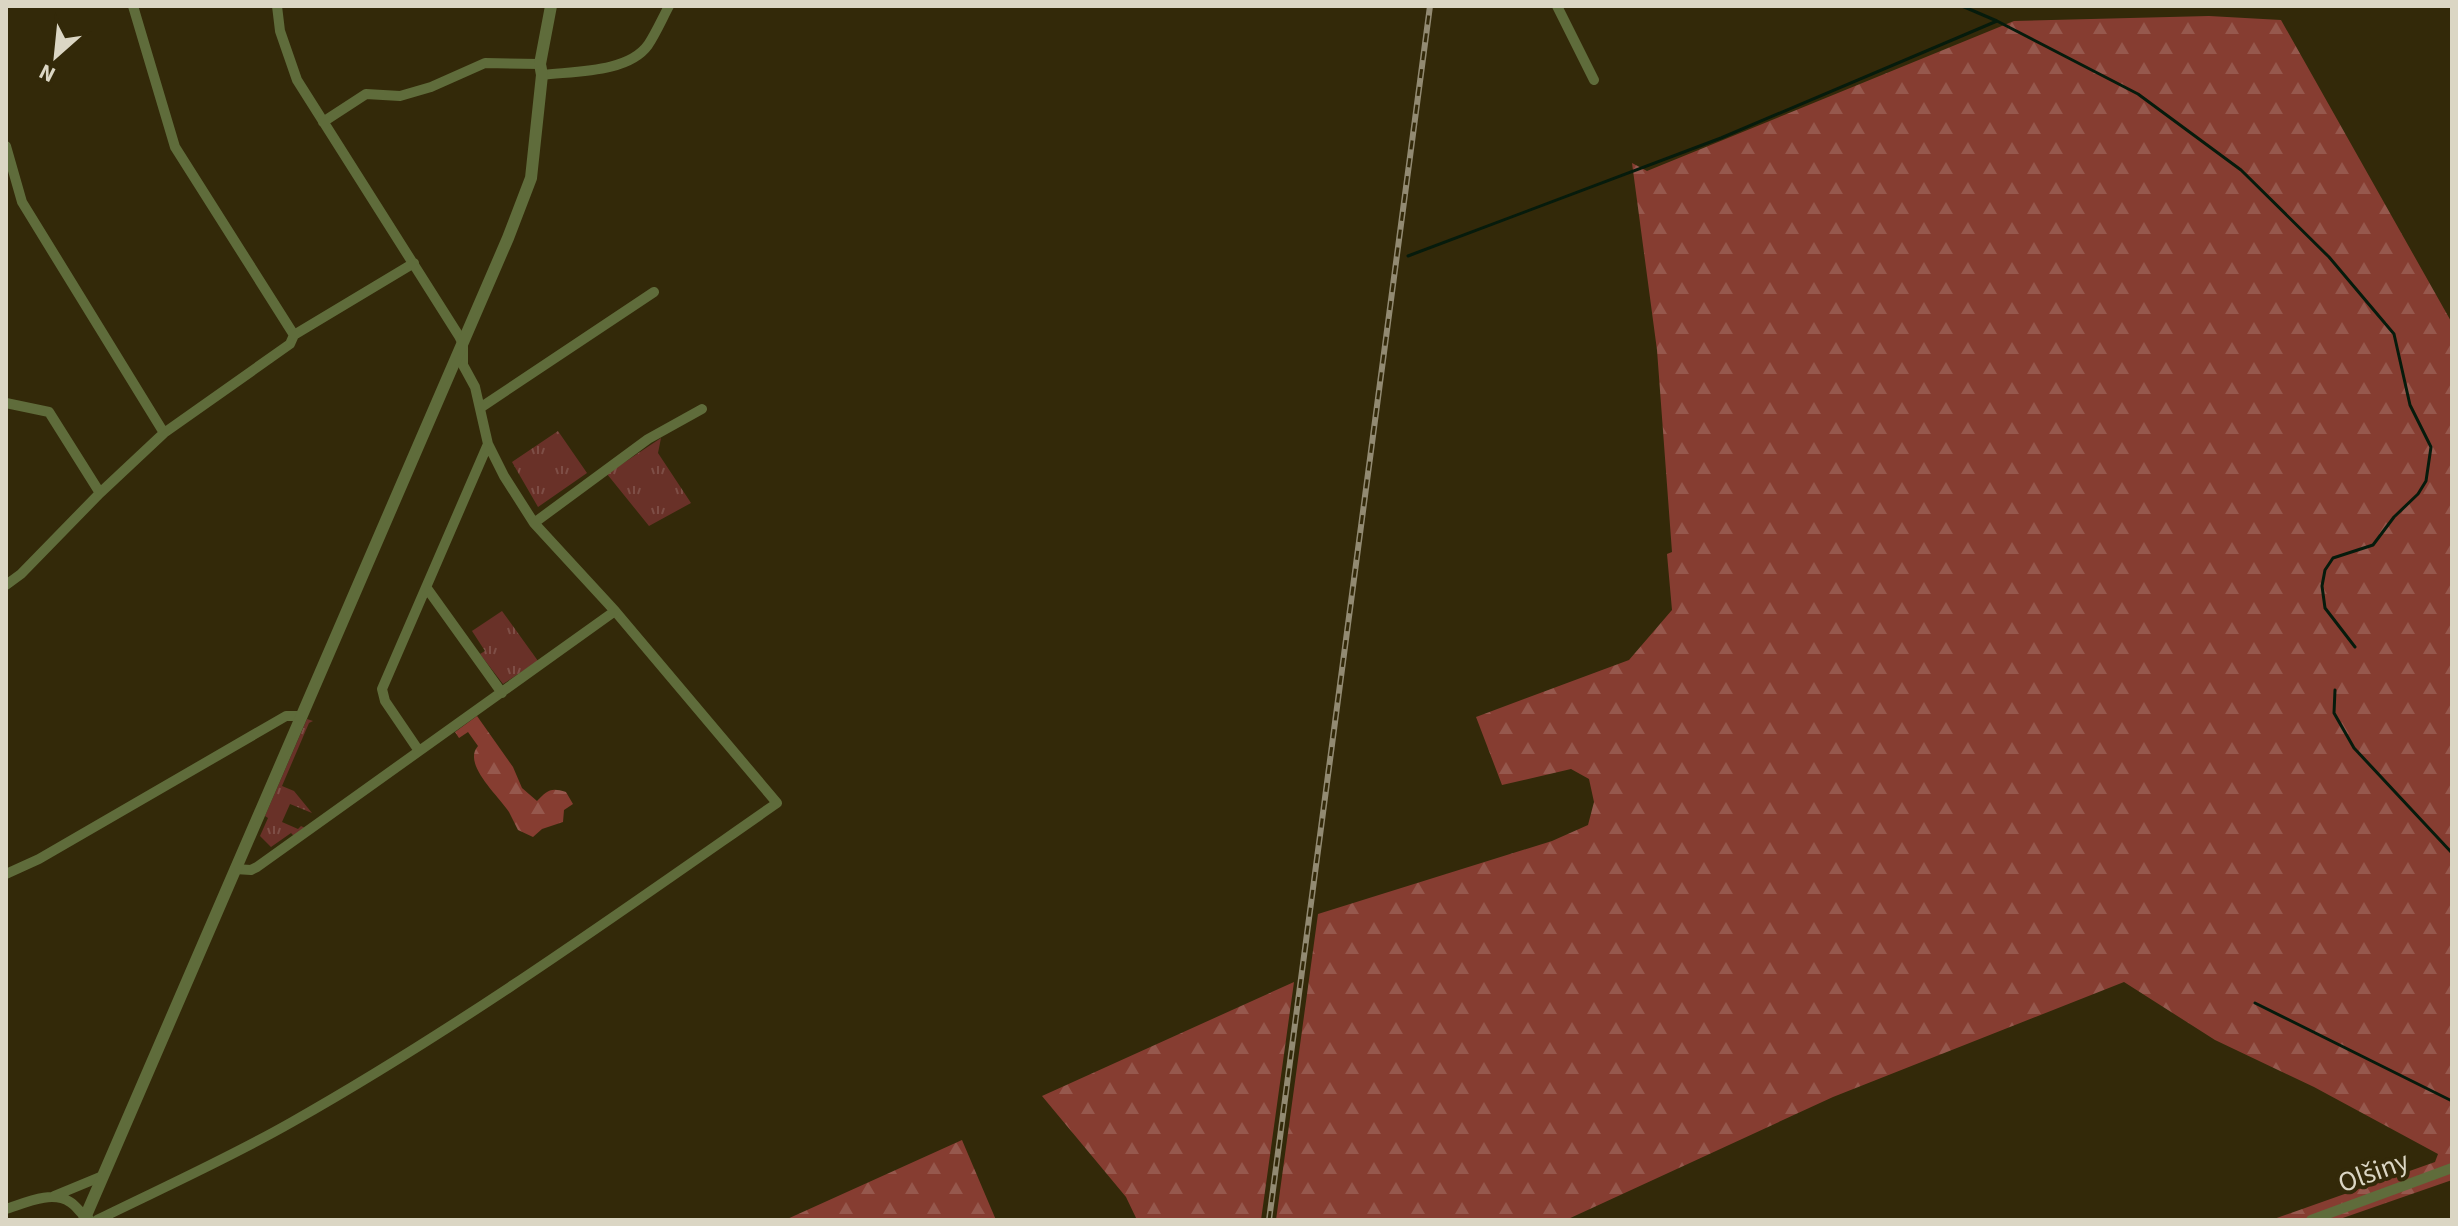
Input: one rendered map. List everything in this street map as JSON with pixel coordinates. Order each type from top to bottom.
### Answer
[{"type":"street","points":[[133,6],[175,147],[294,335]]},
{"type":"street","points":[[89,1220],[290,1123],[369,1076],[564,951],[777,803],[615,611],[534,523],[504,476],[488,444],[475,387],[463,365],[463,344],[297,80],[280,31],[277,6]]},
{"type":"street","points":[[89,1220],[100,1177],[463,344],[531,178],[541,70],[551,6]]},
{"type":"street","points":[[323,122],[366,94],[400,96],[431,87],[485,63],[541,70],[611,66],[632,59],[647,47],[669,6]]},
{"type":"street","points":[[1557,6],[1594,80]]},
{"type":"street","points":[[6,146],[22,202],[164,433]]},
{"type":"street","points":[[6,585],[21,574],[164,433],[290,344],[294,335],[414,263]]},
{"type":"street","points":[[480,408],[654,292]]},
{"type":"street","points":[[6,403],[49,412],[100,493]]},
{"type":"street","points":[[534,523],[648,439],[702,409]]},
{"type":"street","points":[[419,751],[385,701],[382,689],[488,444]]},
{"type":"street","points":[[426,587],[502,693]]},
{"type":"street","points":[[235,869],[251,870],[257,867],[615,611]]},
{"type":"street","points":[[6,874],[39,859],[286,716],[302,716]]},
{"type":"street","name":"Olšiny","points":[[2311,1220],[2452,1168]]},
{"type":"street","points":[[6,1209],[53,1196],[100,1177]]},
{"type":"street","points":[[53,1196],[71,1202],[89,1220]]},
{"type":"green space","points":[[2209,16],[2281,20],[2452,323],[2452,1180],[2337,1220],[2271,1220],[2435,1162],[2438,1154],[2314,1087],[2215,1040],[2124,982],[1833,1097],[1566,1220],[1276,1220],[1318,914],[1552,841],[1588,825],[1594,802],[1589,779],[1571,769],[1502,785],[1476,717],[1629,660],[1672,610],[1667,554],[1672,552],[1657,350],[1632,163],[1647,171],[2014,21]]},
{"type":"green space","points":[[558,431],[587,473],[538,507],[512,462]]},
{"type":"green space","points":[[661,438],[658,453],[691,503],[649,526],[607,474]]},
{"type":"green space","points":[[502,611],[538,661],[503,684],[480,654],[485,651],[472,631]]},
{"type":"green space","points":[[477,716],[513,767],[522,788],[537,801],[549,791],[566,792],[573,804],[564,810],[563,822],[542,829],[533,837],[518,830],[509,812],[478,770],[474,753],[478,746],[468,732],[459,738],[455,732]]},
{"type":"green space","points":[[307,719],[313,721],[309,723],[282,786],[294,791],[312,813],[290,804],[282,822],[298,829],[301,826],[305,828],[294,836],[291,833],[271,847],[260,836],[268,818],[265,816]]},
{"type":"green space","points":[[1294,982],[1261,1220],[1137,1220],[1126,1197],[1042,1096]]},
{"type":"green space","points":[[962,1140],[996,1220],[785,1220]]},
{"type":"waterway","points":[[1962,6],[2138,94],[2241,170],[2329,257],[2394,334],[2410,405],[2431,447],[2426,481],[2418,494],[2394,517],[2373,545],[2333,558],[2325,570],[2322,586],[2325,608],[2355,647]]},
{"type":"waterway","points":[[1408,256],[1721,138],[1997,21]]},
{"type":"waterway","points":[[2335,690],[2334,713],[2354,748],[2452,853]]},
{"type":"waterway","points":[[2255,1003],[2452,1101]]},
{"type":"railway","points":[[1269,1220],[1430,6]]}]
